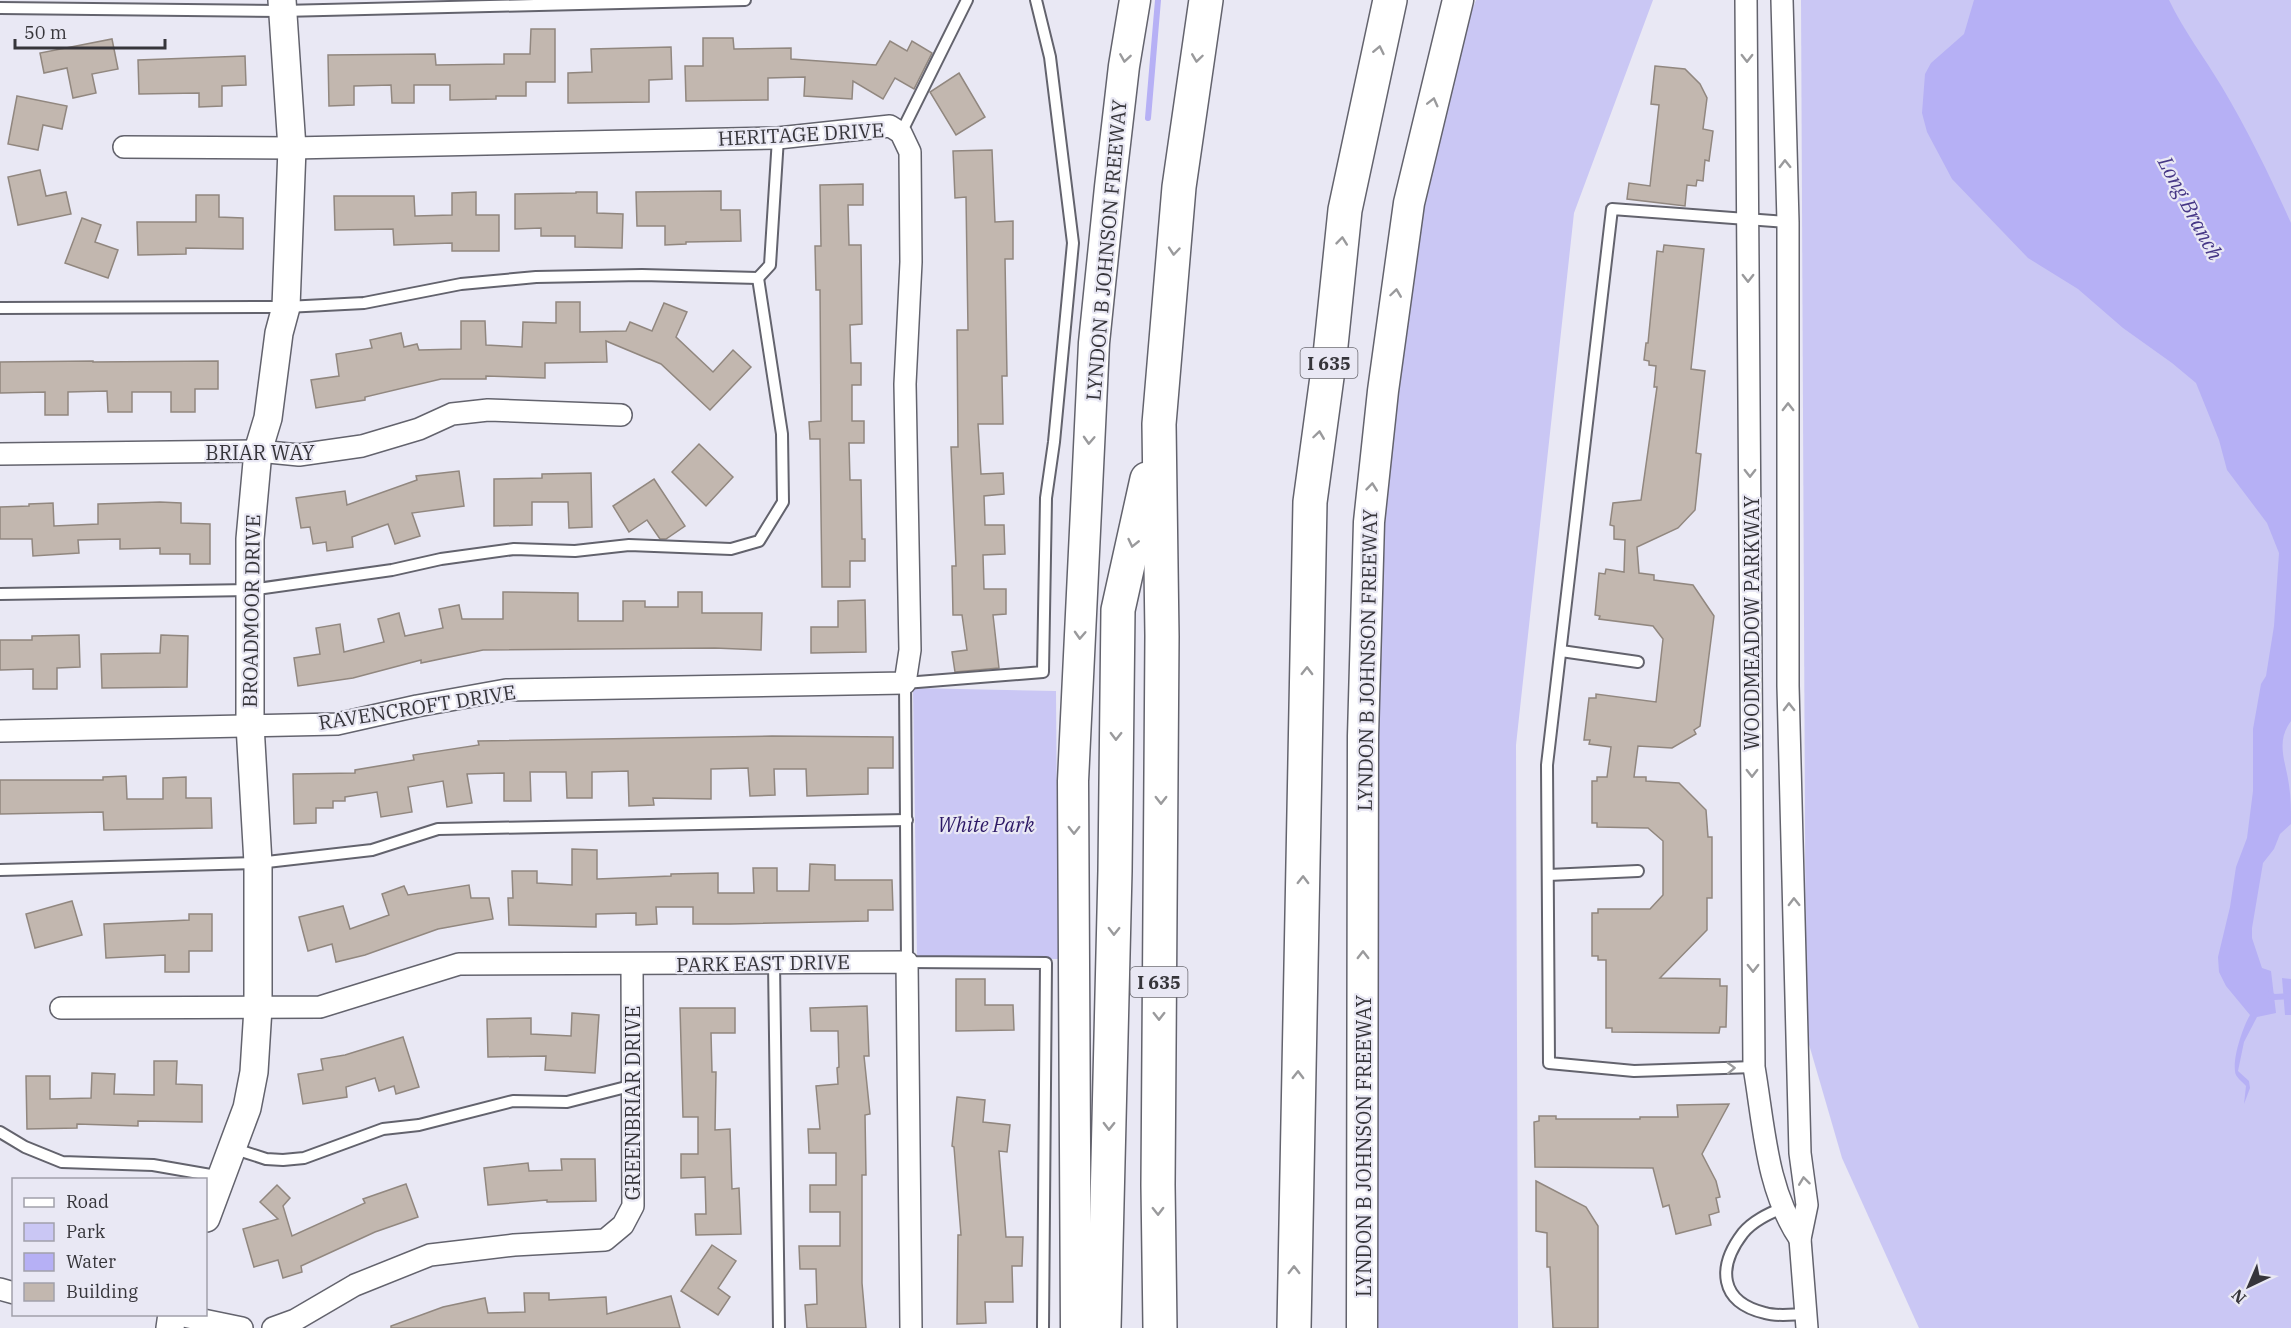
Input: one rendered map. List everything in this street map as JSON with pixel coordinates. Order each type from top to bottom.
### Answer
[{"type":"highway","name":"I 635","points":[[1160,1328],[1158,1185],[1162,648],[1160,424],[1179,187],[1206,0]]},
{"type":"highway","name":"I 635","points":[[1294,1328],[1310,502],[1330,355],[1345,210],[1390,0]]},
{"type":"highway","points":[[1104,1328],[1115,883],[1118,610],[1160,424]]},
{"type":"main road","name":"LYNDON B JOHNSON FREEWAY","points":[[1076,1328],[1073,781],[1094,343],[1123,77],[1135,0]]},
{"type":"main road","name":"LYNDON B JOHNSON FREEWAY","points":[[1362,1328],[1363,714],[1369,522],[1383,391],[1409,203],[1458,0]]},
{"type":"street","name":"WOODMEADOW PARKWAY","points":[[1746,0],[1754,1067],[1773,1176],[1782,1208],[1800,1239]]},
{"type":"street","name":"WOODMEADOW PARKWAY","points":[[1782,0],[1788,222],[1788,686],[1800,1153],[1807,1205],[1800,1239],[1807,1321]]},
{"type":"street","name":"BROADMOOR DRIVE","points":[[207,1215],[247,1108],[254,1072],[258,1008],[258,863],[250,724],[249,539],[258,451],[268,418],[279,333],[286,308],[292,148],[282,6]]},
{"type":"street","name":"HERITAGE DRIVE","points":[[124,147],[292,148],[778,138],[890,126],[901,133],[910,152],[911,262],[904,384],[910,650],[905,683]]},
{"type":"street","name":"BRIAR WAY","points":[[0,454],[258,451],[299,455],[362,446],[419,429],[452,414],[488,411],[621,415]]},
{"type":"street","name":"RAVENCROFT DRIVE","points":[[0,731],[250,724],[337,724],[417,706],[506,690],[905,683]]},
{"type":"street","name":"PARK EAST DRIVE","points":[[61,1008],[320,1007],[459,964],[907,962]]},
{"type":"street","points":[[907,962],[911,1328]]},
{"type":"street","name":"GREENBRIAR DRIVE","points":[[273,1328],[295,1320],[355,1286],[430,1255],[514,1245],[605,1240],[623,1225],[633,1206],[632,964]]},
{"type":"street","points":[[183,1316],[242,1328]]},
{"type":"lane","points":[[0,8],[745,0]]},
{"type":"lane","points":[[901,133],[967,0]]},
{"type":"lane","points":[[1036,0],[1050,57],[1073,243],[1054,442],[1046,498],[1042,672],[905,683],[907,962],[1046,963],[1043,1328]]},
{"type":"lane","points":[[0,308],[286,308],[364,303],[461,284],[536,277],[642,275],[758,278],[770,265],[778,138]]},
{"type":"lane","points":[[1754,1067],[1634,1071],[1549,1063],[1547,765],[1612,209],[1788,222]]},
{"type":"lane","points":[[0,594],[250,590],[392,570],[441,559],[514,549],[574,551],[629,545],[731,549],[759,541],[783,501],[782,434],[758,278]]},
{"type":"lane","points":[[1561,651],[1638,662]]},
{"type":"lane","points":[[0,870],[258,863],[372,850],[438,829],[907,820]]},
{"type":"lane","points":[[1548,874],[1638,871]]},
{"type":"lane","points":[[774,963],[779,1328]]},
{"type":"lane","points":[[232,1148],[266,1159],[304,1158],[383,1130],[419,1125],[513,1101],[567,1102],[634,1085]]},
{"type":"lane","points":[[0,1132],[25,1147],[62,1162],[153,1165],[222,1177]]},
{"type":"lane","points":[[1782,1208],[1763,1216],[1744,1231],[1732,1251],[1726,1269],[1725,1282],[1728,1290],[1756,1310],[1807,1321]]},
{"type":"green space","points":[[1476,0],[1653,0],[1574,213],[1516,745],[1518,1328],[1356,1328],[1354,574],[1359,466],[1396,204]]},
{"type":"green space","points":[[1801,0],[2291,0],[2291,1328],[1919,1328],[1842,1158],[1806,1034]]},
{"type":"green space","name":"White Park","points":[[913,688],[1056,691],[1058,959],[917,957]]},
{"type":"water","points":[[1974,0],[2169,0],[2241,120],[2291,223],[2291,721],[2286,729],[2283,744],[2290,790],[2291,824],[2280,834],[2274,849],[2263,863],[2252,928],[2252,938],[2262,968],[2271,971],[2276,1013],[2257,1017],[2244,1042],[2238,1071],[2249,1081],[2250,1088],[2244,1104],[2246,1086],[2236,1075],[2235,1065],[2239,1042],[2250,1015],[2226,986],[2219,972],[2218,957],[2230,907],[2236,867],[2247,838],[2253,791],[2253,729],[2261,684],[2266,676],[2274,626],[2279,553],[2267,523],[2227,470],[2219,440],[2196,383],[2123,328],[2078,289],[2028,258],[1952,179],[1927,132],[1922,113],[1925,74],[1931,63],[1964,34]]},
{"type":"water","points":[[2282,978],[2291,979],[2291,1015],[2285,1015]]},
{"type":"building","points":[[531,29],[555,29],[555,82],[526,82],[526,96],[450,100],[450,85],[414,85],[414,103],[392,103],[391,85],[354,86],[354,105],[329,106],[328,55],[435,54],[436,65],[504,64],[504,54],[530,54]]},
{"type":"building","points":[[703,38],[733,38],[734,49],[791,48],[791,59],[876,65],[890,41],[907,51],[912,41],[932,53],[914,89],[895,78],[883,99],[853,81],[852,99],[804,96],[805,77],[768,78],[768,100],[686,101],[685,66],[703,66]]},
{"type":"building","points":[[112,39],[118,69],[92,74],[96,93],[73,98],[67,68],[44,73],[40,53]]},
{"type":"building","points":[[671,47],[672,79],[649,80],[649,102],[568,103],[568,73],[592,72],[591,49]]},
{"type":"building","points":[[245,56],[246,85],[222,86],[222,106],[199,107],[199,93],[139,94],[138,60]]},
{"type":"building","points":[[1655,66],[1685,69],[1700,84],[1707,98],[1703,129],[1713,131],[1709,161],[1705,160],[1703,181],[1697,180],[1696,186],[1687,185],[1685,206],[1627,199],[1629,183],[1650,186],[1659,105],[1651,104]]},
{"type":"building","points":[[959,73],[985,117],[956,135],[930,92]]},
{"type":"building","points":[[17,96],[67,106],[62,129],[43,125],[38,150],[8,144]]},
{"type":"building","points":[[992,150],[995,222],[1013,221],[1013,259],[1005,259],[1007,376],[1002,376],[1003,424],[978,424],[981,474],[1003,473],[1004,494],[984,496],[985,525],[1004,525],[1005,554],[983,555],[984,589],[1006,589],[1006,614],[993,615],[999,668],[955,672],[952,652],[967,650],[962,615],[953,615],[952,566],[956,566],[951,447],[958,447],[957,330],[968,330],[966,197],[955,198],[953,151]]},
{"type":"building","points":[[40,170],[46,196],[66,192],[71,214],[18,225],[8,177]]},
{"type":"building","points":[[863,184],[863,205],[848,205],[849,245],[861,245],[862,324],[850,325],[851,363],[861,363],[861,385],[852,385],[852,421],[864,421],[864,443],[849,443],[850,480],[861,480],[862,539],[865,539],[865,561],[850,561],[850,587],[822,587],[820,439],[810,439],[809,422],[821,421],[820,290],[816,290],[815,246],[821,246],[820,185]]},
{"type":"building","points":[[721,191],[721,210],[740,210],[741,241],[686,242],[686,244],[665,245],[665,226],[637,226],[636,192]]},
{"type":"building","points":[[476,192],[476,215],[499,215],[499,251],[452,251],[452,243],[394,245],[393,229],[335,230],[334,196],[414,196],[415,216],[452,215],[452,193]]},
{"type":"building","points":[[597,192],[597,213],[623,214],[622,248],[575,247],[575,236],[541,236],[541,228],[515,229],[515,194]]},
{"type":"building","points":[[196,195],[219,195],[219,217],[243,218],[243,249],[186,248],[186,254],[138,255],[137,222],[196,222]]},
{"type":"building","points":[[82,218],[101,225],[95,242],[118,250],[108,278],[65,263]]},
{"type":"building","points":[[1664,245],[1704,249],[1691,369],[1705,371],[1696,453],[1701,454],[1695,510],[1678,528],[1637,547],[1639,573],[1654,575],[1654,580],[1693,585],[1714,616],[1700,726],[1694,730],[1696,734],[1672,748],[1638,746],[1634,777],[1646,777],[1646,781],[1679,783],[1706,810],[1708,837],[1712,837],[1712,898],[1707,898],[1707,930],[1660,978],[1720,979],[1720,986],[1727,986],[1726,1027],[1720,1027],[1719,1033],[1612,1032],[1612,1028],[1606,1028],[1606,960],[1598,960],[1598,956],[1592,956],[1592,913],[1598,913],[1598,909],[1650,909],[1663,895],[1663,841],[1648,828],[1597,827],[1597,823],[1592,823],[1592,781],[1597,781],[1597,777],[1607,777],[1611,747],[1589,744],[1590,740],[1584,740],[1589,698],[1596,698],[1596,694],[1656,702],[1663,639],[1653,626],[1599,619],[1600,616],[1595,615],[1599,573],[1605,574],[1606,569],[1624,572],[1625,540],[1614,539],[1614,526],[1610,525],[1613,503],[1641,500],[1657,387],[1654,387],[1656,366],[1649,365],[1649,361],[1644,360],[1646,343],[1648,343],[1657,251],[1663,252]]},
{"type":"building","points":[[556,302],[580,302],[580,332],[626,331],[630,322],[652,331],[664,303],[687,312],[676,337],[713,372],[733,350],[751,367],[710,410],[661,364],[606,341],[607,362],[545,363],[545,378],[486,376],[486,379],[441,379],[365,397],[365,400],[316,408],[311,380],[339,376],[336,354],[372,348],[370,340],[401,333],[404,347],[417,344],[419,350],[461,349],[461,321],[485,321],[486,345],[522,347],[523,322],[556,323]]},
{"type":"building","points":[[218,361],[218,389],[195,389],[195,412],[171,412],[171,392],[132,392],[132,412],[108,412],[107,391],[68,392],[68,415],[45,415],[45,392],[0,393],[0,362]]},
{"type":"building","points":[[699,444],[733,477],[706,506],[672,472]]},
{"type":"building","points":[[459,471],[464,506],[412,513],[420,536],[395,544],[388,524],[352,537],[353,547],[327,551],[326,542],[313,544],[310,527],[301,528],[296,498],[345,491],[347,505],[417,480],[416,476]]},
{"type":"building","points":[[591,473],[592,527],[569,528],[568,502],[532,502],[532,525],[494,526],[494,479],[542,478],[542,474]]},
{"type":"building","points":[[654,479],[685,526],[666,539],[660,539],[647,520],[629,532],[613,506]]},
{"type":"building","points":[[53,503],[54,526],[98,524],[98,504],[181,503],[181,523],[210,524],[210,564],[190,564],[190,554],[160,554],[160,548],[120,549],[120,539],[78,540],[79,553],[33,556],[32,539],[0,539],[0,507]]},
{"type":"building","points":[[503,592],[578,593],[578,621],[623,621],[623,601],[645,601],[645,607],[678,607],[678,592],[702,592],[702,613],[762,613],[761,650],[715,648],[483,650],[421,663],[421,660],[353,678],[298,686],[294,658],[320,654],[316,628],[340,624],[344,652],[384,642],[378,619],[399,613],[405,636],[443,628],[439,609],[459,605],[462,619],[503,619]]},
{"type":"building","points":[[865,600],[866,652],[811,653],[811,627],[838,627],[838,601]]},
{"type":"building","points":[[79,635],[80,667],[57,668],[57,689],[33,689],[33,669],[0,670],[0,640],[32,640],[32,636]]},
{"type":"building","points":[[161,635],[188,636],[187,687],[102,688],[101,654],[160,653]]},
{"type":"building","points":[[772,736],[893,737],[893,768],[868,768],[868,794],[807,796],[806,769],[774,769],[775,795],[750,796],[748,768],[711,769],[711,799],[653,798],[654,805],[629,806],[628,771],[592,772],[592,798],[567,798],[566,772],[530,772],[531,801],[504,801],[504,773],[467,774],[472,803],[447,807],[443,781],[408,787],[412,812],[381,817],[377,792],[345,797],[345,801],[333,801],[333,808],[316,808],[316,823],[294,824],[293,774],[355,773],[355,770],[414,760],[413,755],[479,745],[478,741]]},
{"type":"building","points":[[126,776],[127,799],[163,799],[163,778],[186,777],[186,798],[211,798],[212,828],[104,830],[103,812],[0,814],[0,780],[103,780],[103,777]]},
{"type":"building","points":[[572,849],[597,850],[597,879],[718,873],[718,893],[754,893],[753,868],[777,868],[777,891],[809,891],[810,864],[835,865],[835,880],[892,880],[893,910],[868,910],[868,921],[693,924],[693,907],[656,907],[657,924],[636,925],[636,913],[596,914],[596,927],[509,925],[508,898],[513,898],[512,871],[537,871],[537,883],[572,885]]},
{"type":"building","points":[[469,885],[471,898],[489,898],[493,919],[438,929],[365,955],[336,962],[332,944],[308,951],[299,917],[343,906],[350,929],[389,915],[382,894],[404,886],[408,895]]},
{"type":"building","points":[[72,901],[82,935],[35,948],[26,914]]},
{"type":"building","points":[[189,914],[212,914],[212,951],[189,951],[189,972],[165,972],[165,955],[106,958],[104,924],[189,920]]},
{"type":"building","points":[[956,979],[985,979],[985,1005],[1013,1005],[1014,1030],[956,1031]]},
{"type":"building","points":[[867,1006],[869,1056],[864,1056],[870,1114],[865,1115],[866,1175],[862,1175],[862,1283],[866,1328],[807,1328],[805,1305],[817,1304],[816,1269],[800,1269],[799,1246],[840,1246],[840,1212],[810,1212],[810,1185],[836,1185],[836,1153],[809,1153],[808,1129],[820,1129],[816,1086],[838,1084],[837,1068],[839,1067],[838,1031],[811,1031],[810,1008]]},
{"type":"building","points":[[680,1008],[735,1008],[735,1033],[711,1033],[712,1072],[716,1072],[715,1130],[730,1129],[732,1189],[739,1188],[741,1234],[696,1235],[695,1214],[706,1214],[705,1177],[681,1178],[681,1154],[698,1154],[698,1117],[683,1117]]},
{"type":"building","points":[[572,1013],[599,1015],[595,1073],[545,1070],[546,1056],[488,1057],[487,1019],[531,1018],[531,1034],[571,1036]]},
{"type":"building","points":[[403,1037],[419,1087],[396,1094],[394,1086],[379,1091],[375,1078],[346,1087],[347,1097],[303,1104],[298,1074],[323,1070],[321,1059],[345,1055]]},
{"type":"building","points":[[154,1061],[177,1061],[176,1084],[202,1085],[202,1122],[138,1121],[138,1126],[77,1124],[77,1128],[27,1129],[26,1076],[50,1076],[50,1099],[91,1098],[92,1073],[115,1074],[114,1094],[154,1095]]},
{"type":"building","points":[[957,1097],[985,1100],[983,1122],[1010,1125],[1007,1152],[999,1151],[1006,1237],[1023,1237],[1022,1266],[1012,1266],[1013,1302],[985,1302],[986,1323],[957,1324],[958,1235],[961,1235],[954,1147],[952,1146]]},
{"type":"building","points":[[1729,1104],[1702,1154],[1716,1181],[1720,1197],[1716,1198],[1719,1212],[1709,1215],[1711,1225],[1676,1234],[1669,1205],[1663,1207],[1653,1168],[1535,1167],[1534,1122],[1539,1121],[1539,1116],[1556,1116],[1556,1119],[1678,1117],[1677,1105]]},
{"type":"building","points":[[561,1159],[595,1159],[596,1201],[547,1202],[547,1200],[488,1205],[484,1168],[528,1163],[529,1171],[562,1170]]},
{"type":"building","points":[[1536,1181],[1586,1207],[1598,1226],[1598,1328],[1553,1328],[1550,1267],[1547,1267],[1547,1233],[1536,1231]]},
{"type":"building","points":[[406,1184],[418,1217],[375,1232],[301,1266],[302,1272],[283,1278],[278,1260],[254,1267],[243,1229],[278,1219],[260,1202],[277,1185],[290,1198],[283,1206],[292,1236],[365,1203],[363,1199]]},
{"type":"building","points":[[712,1245],[736,1261],[718,1288],[730,1297],[718,1315],[681,1291]]},
{"type":"building","points":[[524,1293],[549,1293],[549,1300],[606,1297],[607,1314],[671,1296],[680,1328],[391,1328],[391,1326],[443,1307],[485,1298],[488,1313],[525,1312]]},
{"type":"waterway","points":[[1148,118],[1158,0]]},
{"type":"waterway","name":"Long Branch","points":[[2268,994],[2274,997],[2291,996]]}]
